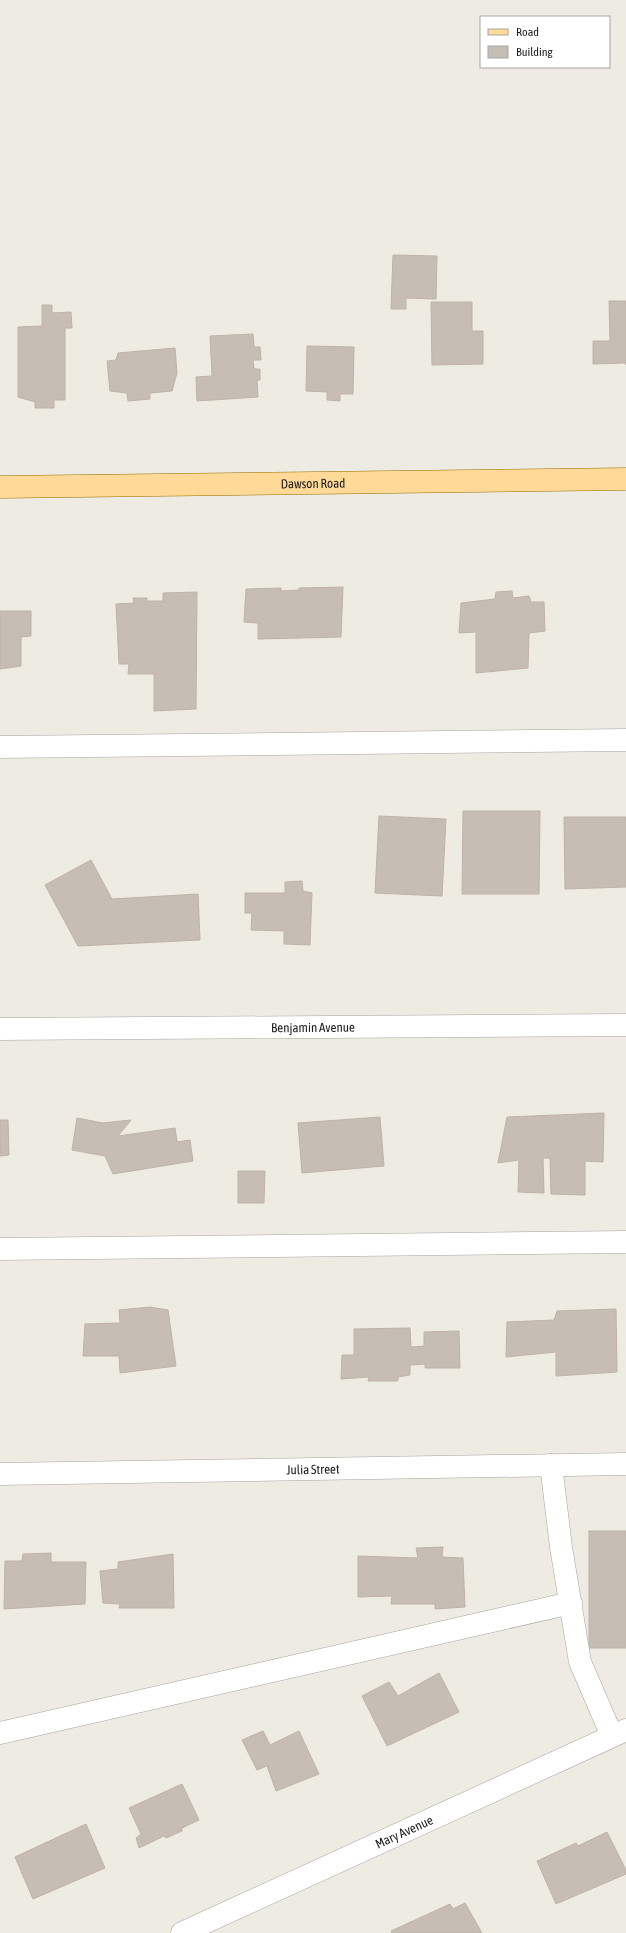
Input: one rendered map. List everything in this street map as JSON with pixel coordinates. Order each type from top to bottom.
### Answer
[{"type":"main road","name":"Dawson Road","points":[[0,487],[626,479]]},
{"type":"street","points":[[0,747],[626,740]]},
{"type":"street","name":"Benjamin Avenue","points":[[0,1029],[626,1025]]},
{"type":"street","points":[[0,1249],[626,1242]]},
{"type":"street","name":"Julia Street","points":[[0,1474],[626,1464]]},
{"type":"street","points":[[551,1465],[580,1662],[619,1733]]},
{"type":"street","points":[[0,1733],[571,1603]]},
{"type":"street","name":"Mary Avenue","points":[[182,1933],[619,1733]]},
{"type":"building","points":[[393,255],[437,256],[436,299],[406,298],[406,309],[391,309]]},
{"type":"building","points":[[609,301],[626,301],[626,365],[625,363],[593,364],[593,341],[610,341]]},
{"type":"building","points":[[431,302],[472,302],[472,331],[483,331],[483,364],[432,365]]},
{"type":"building","points":[[42,305],[52,305],[52,313],[71,312],[72,328],[65,328],[65,400],[54,400],[54,408],[35,408],[35,402],[18,397],[18,327],[42,326]]},
{"type":"building","points":[[253,334],[254,347],[260,347],[261,360],[253,360],[254,369],[260,369],[260,380],[257,380],[258,397],[197,401],[196,377],[212,376],[210,336]]},
{"type":"building","points":[[307,346],[354,347],[353,394],[340,394],[340,401],[327,400],[327,392],[306,391]]},
{"type":"building","points":[[175,348],[177,373],[172,391],[150,393],[150,399],[128,401],[127,393],[110,391],[107,361],[116,360],[118,353]]},
{"type":"building","points":[[343,587],[341,637],[258,639],[258,623],[244,622],[246,589],[281,588],[281,591],[299,590],[299,588]]},
{"type":"building","points":[[512,591],[513,598],[529,596],[531,602],[544,602],[545,631],[529,633],[528,668],[476,673],[476,632],[459,633],[461,603],[495,599],[496,592]]},
{"type":"building","points":[[197,592],[196,709],[154,711],[154,674],[128,674],[129,664],[119,664],[116,604],[134,603],[133,598],[147,598],[147,601],[163,601],[163,593]]},
{"type":"building","points":[[0,611],[31,611],[31,636],[21,637],[21,666],[0,669]]},
{"type":"building","points":[[463,811],[540,811],[539,894],[462,894]]},
{"type":"building","points":[[379,816],[446,819],[442,896],[375,893]]},
{"type":"building","points":[[564,817],[626,817],[626,887],[565,889]]},
{"type":"building","points":[[91,860],[112,899],[198,894],[200,940],[78,946],[45,885]]},
{"type":"building","points":[[302,881],[303,891],[312,893],[310,945],[284,944],[284,931],[251,930],[252,913],[245,913],[245,893],[285,893],[285,882]]},
{"type":"building","points":[[604,1113],[603,1162],[585,1161],[585,1195],[551,1194],[550,1158],[543,1158],[544,1193],[518,1192],[519,1160],[498,1163],[507,1117]]},
{"type":"building","points":[[380,1117],[384,1166],[302,1173],[298,1123]]},
{"type":"building","points":[[77,1118],[103,1123],[131,1120],[118,1136],[175,1128],[177,1142],[190,1140],[193,1161],[113,1174],[105,1156],[72,1150]]},
{"type":"building","points":[[0,1120],[8,1120],[9,1155],[0,1156]]},
{"type":"building","points":[[238,1171],[265,1171],[264,1203],[238,1203]]},
{"type":"building","points":[[150,1307],[168,1310],[176,1366],[120,1373],[119,1356],[83,1356],[85,1324],[120,1323],[119,1310]]},
{"type":"building","points":[[616,1309],[617,1372],[556,1376],[556,1352],[506,1357],[507,1322],[554,1320],[557,1311]]},
{"type":"building","points":[[410,1328],[411,1347],[424,1346],[424,1332],[459,1331],[460,1368],[425,1368],[425,1364],[410,1365],[410,1375],[398,1377],[398,1381],[368,1381],[369,1377],[341,1379],[342,1355],[354,1355],[354,1329]]},
{"type":"building","points":[[589,1531],[626,1531],[626,1648],[589,1648]]},
{"type":"building","points":[[443,1547],[442,1557],[463,1558],[465,1607],[435,1609],[435,1604],[391,1604],[392,1596],[358,1597],[358,1556],[418,1558],[416,1548]]},
{"type":"building","points":[[51,1553],[51,1562],[86,1562],[85,1604],[4,1609],[5,1561],[22,1561],[23,1554]]},
{"type":"building","points":[[173,1554],[174,1608],[119,1608],[120,1604],[103,1603],[100,1571],[118,1569],[118,1562]]},
{"type":"building","points":[[439,1673],[459,1712],[387,1746],[362,1696],[389,1682],[398,1696]]},
{"type":"building","points":[[263,1731],[270,1745],[299,1731],[319,1774],[276,1791],[267,1766],[257,1770],[242,1740]]},
{"type":"building","points":[[182,1784],[199,1820],[182,1828],[182,1831],[166,1838],[164,1836],[139,1848],[136,1838],[141,1834],[129,1808]]},
{"type":"building","points":[[86,1824],[105,1868],[33,1899],[15,1857]]},
{"type":"building","points":[[607,1832],[626,1870],[626,1874],[556,1904],[537,1861],[576,1843],[578,1846]]},
{"type":"building","points":[[465,1903],[482,1933],[392,1933],[391,1931],[450,1904],[453,1909]]}]
